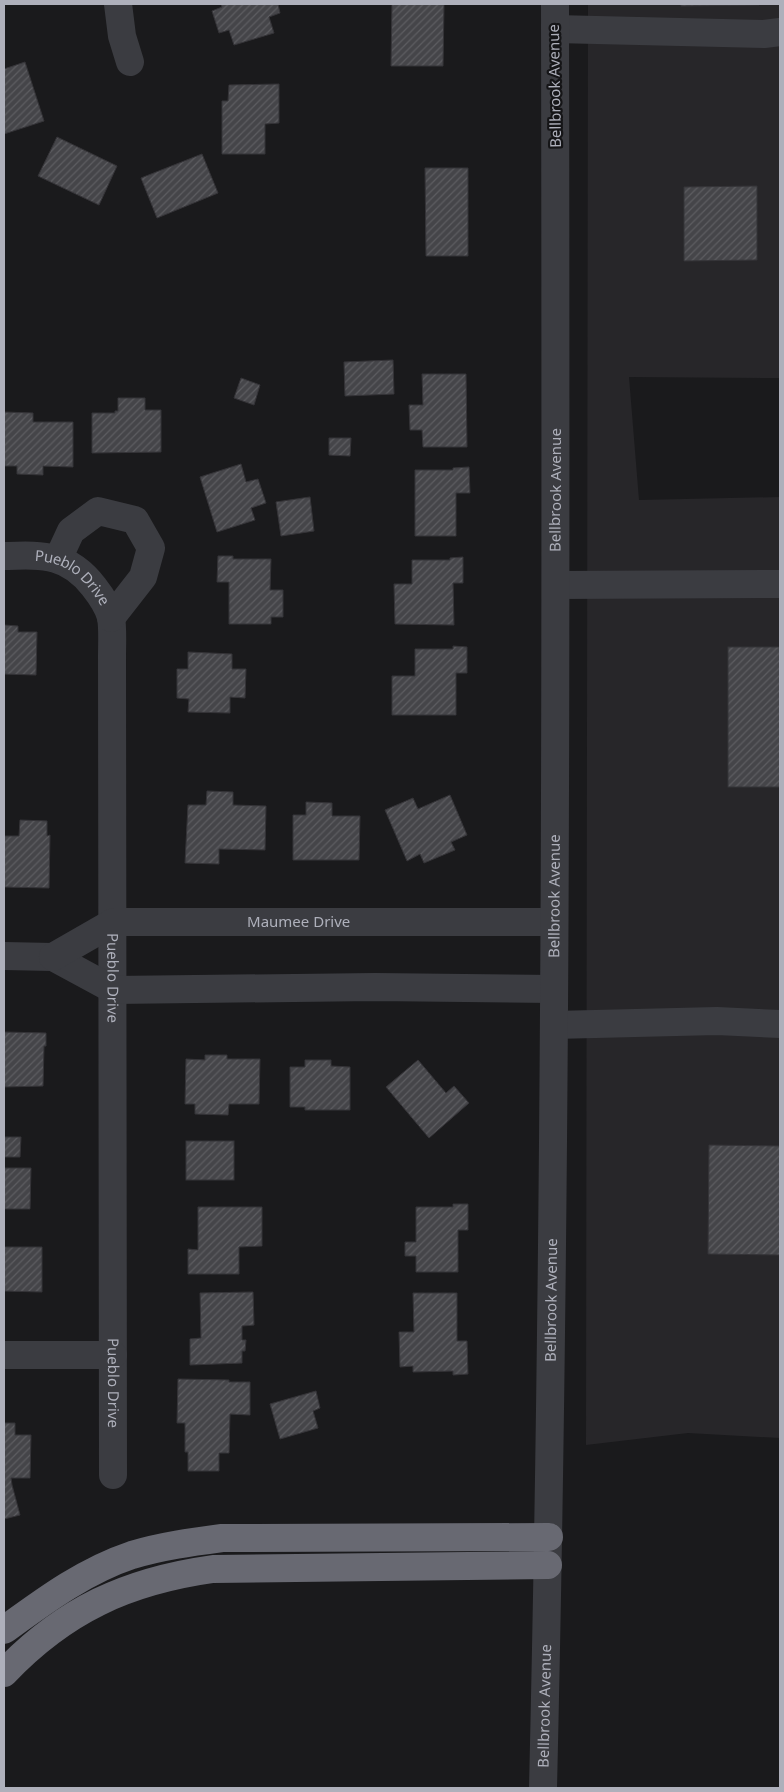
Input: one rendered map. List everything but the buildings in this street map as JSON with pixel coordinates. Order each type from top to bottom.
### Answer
[{"type":"highway","points":[[4,1630],[53,1594],[94,1571],[131,1556],[176,1544],[222,1538],[549,1537]]},
{"type":"highway","points":[[4,1673],[22,1654],[52,1629],[90,1605],[120,1591],[180,1574],[213,1569],[548,1566]]},
{"type":"street","points":[[118,4],[122,36],[130,62]]},
{"type":"street","points":[[555,16],[764,34],[780,32]]},
{"type":"street","name":"Bellbrook Avenue","points":[[543,1788],[549,1537],[554,1025],[556,584],[555,16]]},
{"type":"street","points":[[58,559],[71,531],[98,511],[135,520],[151,548],[143,576],[111,618]]},
{"type":"street","name":"Pueblo Drive","points":[[4,556],[58,559],[76,567],[103,598],[111,618],[114,922],[113,1475]]},
{"type":"street","points":[[556,584],[780,584]]},
{"type":"street","name":"Maumee Drive","points":[[53,957],[114,922],[554,922]]},
{"type":"street","points":[[4,956],[53,957],[114,990],[554,989]]},
{"type":"street","points":[[554,1025],[717,1020],[780,1024]]},
{"type":"street","points":[[4,1355],[113,1355]]},
{"type":"shaded area","points":[[588,4],[780,4],[780,378],[629,377],[639,500],[780,497],[780,1438],[688,1433],[586,1445]]}]
